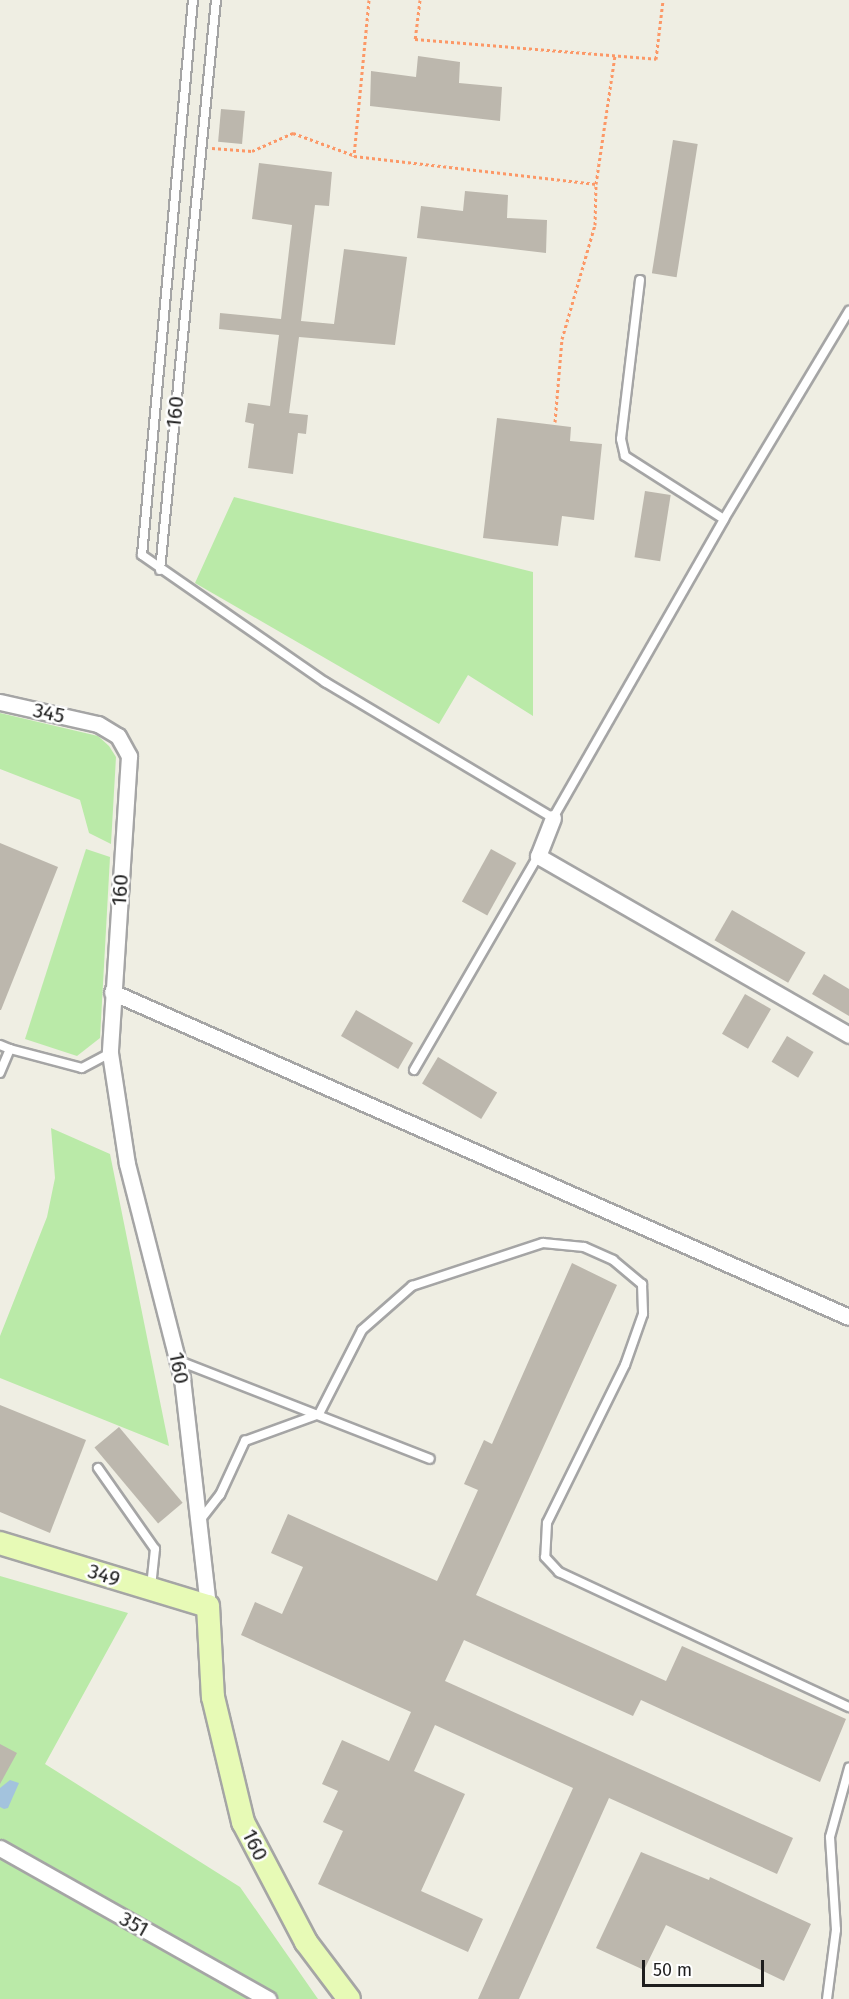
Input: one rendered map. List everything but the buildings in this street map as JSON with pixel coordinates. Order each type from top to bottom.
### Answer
[{"type":"street","name":"345","points":[[0,702],[98,724]]},
{"type":"street","name":"160","points":[[98,724],[118,736],[129,756],[112,992],[110,1053],[127,1164],[179,1361],[201,1519],[213,1697],[243,1822],[306,1942],[349,1999]]},
{"type":"street","points":[[553,818],[538,856],[849,1035]]},
{"type":"street","points":[[112,992],[849,1317]]},
{"type":"street","name":"349","points":[[0,1544],[208,1606]]},
{"type":"street","name":"351","points":[[0,1848],[268,1999]]},
{"type":"lane","name":"160","points":[[160,570],[142,555],[193,0]]},
{"type":"lane","name":"160","points":[[160,570],[216,0]]},
{"type":"lane","points":[[640,280],[621,439],[625,456],[723,519]]},
{"type":"lane","points":[[160,570],[325,682],[553,818],[723,519],[849,311]]},
{"type":"lane","points":[[414,1070],[538,856]]},
{"type":"lane","points":[[0,1045],[82,1068],[110,1053]]},
{"type":"lane","points":[[0,1073],[10,1049]]},
{"type":"lane","points":[[201,1519],[220,1495],[246,1441],[319,1414],[362,1330],[412,1286],[543,1243],[584,1247],[613,1260],[642,1284],[643,1314],[625,1365],[547,1523],[545,1557],[559,1572],[849,1707]]},
{"type":"lane","points":[[179,1361],[430,1459]]},
{"type":"lane","points":[[98,1468],[155,1549],[150,1588]]},
{"type":"lane","points":[[827,1999],[836,1930],[831,1837],[849,1768]]},
{"type":"path","points":[[354,156],[369,0]]},
{"type":"path","points":[[420,0],[415,39],[656,58],[663,0]]},
{"type":"path","points":[[555,422],[562,339],[595,225],[596,184],[615,55]]},
{"type":"path","points":[[201,147],[252,151],[293,133],[354,156],[596,184]]},
{"type":"green space","points":[[234,497],[533,572],[533,716],[468,675],[439,724],[195,583]]},
{"type":"green space","points":[[0,713],[98,736],[109,746],[116,757],[111,844],[89,833],[80,800],[0,769]]},
{"type":"green space","points":[[86,849],[110,857],[100,1038],[77,1056],[25,1039]]},
{"type":"green space","points":[[51,1128],[110,1154],[169,1446],[0,1378],[0,1336],[47,1217],[55,1178]]},
{"type":"green space","points":[[0,1576],[128,1613],[45,1764],[240,1887],[318,1999],[0,1999]]},
{"type":"water","points":[[10,1780],[19,1783],[8,1808],[4,1809],[0,1807],[0,1788]]}]
